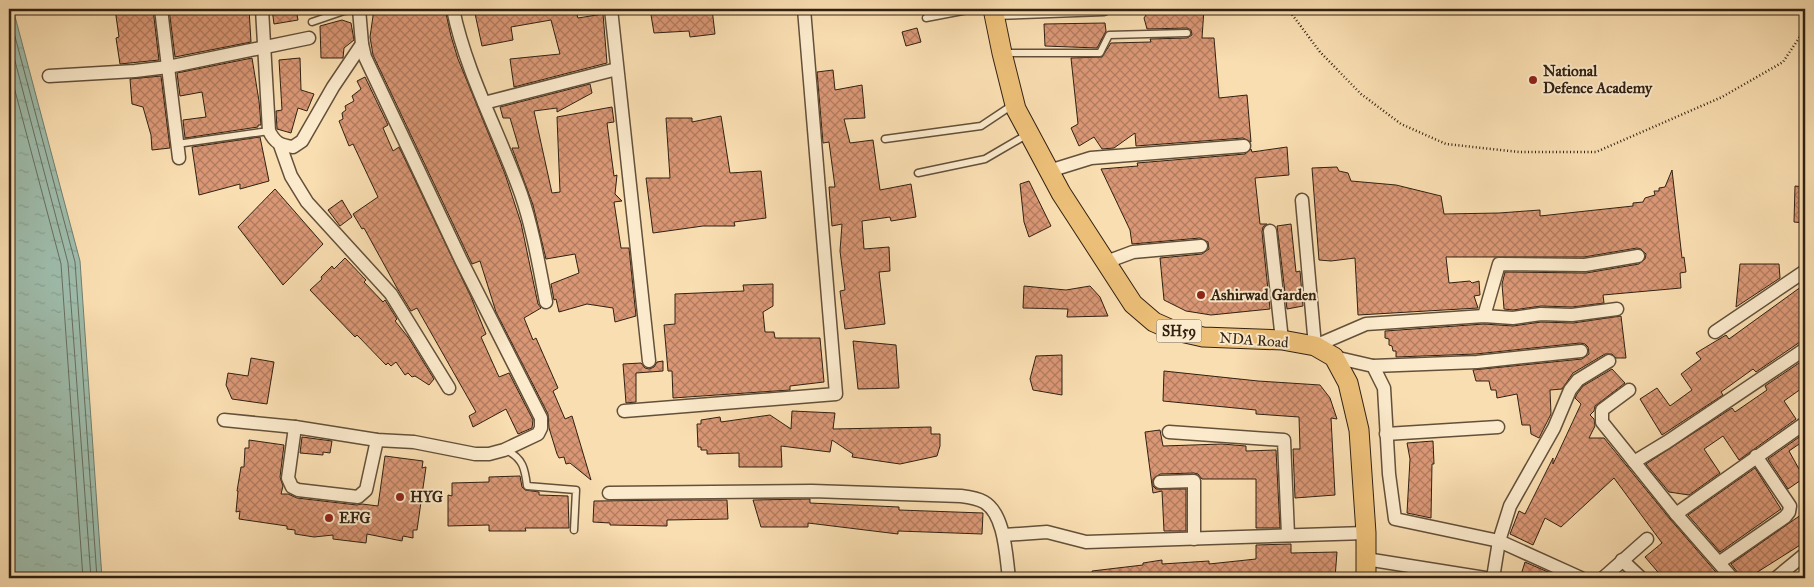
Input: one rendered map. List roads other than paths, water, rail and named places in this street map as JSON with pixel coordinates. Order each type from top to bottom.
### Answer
[{"type":"main road","name":"NDA Road","points":[[993,11],[1015,104],[1029,134],[1061,193],[1133,304],[1154,322],[1172,330],[1203,337],[1282,340],[1315,346],[1334,357]]},
{"type":"main road","points":[[1334,357],[1348,383],[1359,430],[1366,533],[1366,578]]},
{"type":"street","points":[[161,9],[179,158]]},
{"type":"street","points":[[262,9],[269,131],[273,140],[280,145],[293,148],[302,141],[332,87],[362,44]]},
{"type":"street","points":[[224,420],[295,427],[376,440],[414,442],[475,454],[489,454],[504,450],[538,434],[542,428],[541,418],[461,260],[365,57],[359,9]]},
{"type":"street","points":[[453,9],[457,28],[484,103],[521,195],[534,243],[546,302]]},
{"type":"street","points":[[611,9],[649,361]]},
{"type":"street","points":[[624,411],[836,394],[804,9]]},
{"type":"street","points":[[993,11],[1104,9]]},
{"type":"street","points":[[49,76],[168,67],[309,38]]},
{"type":"street","points":[[484,103],[617,69]]},
{"type":"street","points":[[280,145],[291,176],[307,202],[390,294],[449,388]]},
{"type":"street","points":[[1049,171],[1092,158],[1244,146]]},
{"type":"street","points":[[1302,200],[1315,346],[1366,324],[1484,316],[1513,318],[1541,314],[1572,315],[1617,309]]},
{"type":"street","points":[[1270,231],[1282,340]]},
{"type":"street","points":[[1106,262],[1133,252],[1201,246]]},
{"type":"street","points":[[1484,316],[1498,264],[1585,265],[1638,256]]},
{"type":"street","points":[[1715,332],[1805,271]]},
{"type":"street","points":[[1634,462],[1805,350]]},
{"type":"street","points":[[1334,357],[1373,366],[1477,362],[1581,351]]},
{"type":"street","points":[[1493,578],[1500,541],[1510,506],[1554,428],[1570,390],[1578,380],[1609,361]]},
{"type":"street","points":[[1373,366],[1384,388],[1388,474],[1395,519],[1500,541],[1581,578]]},
{"type":"street","points":[[1629,390],[1602,410],[1602,422],[1676,514],[1720,562],[1732,578]]},
{"type":"street","points":[[1676,514],[1805,423]]},
{"type":"street","points":[[295,427],[288,478],[292,487],[298,490],[358,497],[366,490],[376,440]]},
{"type":"street","points":[[1386,434],[1498,427]]},
{"type":"street","points":[[1169,432],[1284,440],[1288,536]]},
{"type":"street","points":[[1720,562],[1785,517],[1789,512],[1790,506],[1756,456]]},
{"type":"street","points":[[1160,482],[1194,481],[1194,539]]},
{"type":"street","points":[[609,493],[812,491],[976,498],[990,507],[1004,535],[1009,578]]},
{"type":"street","points":[[1004,535],[1048,532],[1086,542],[1366,533]]},
{"type":"street","points":[[1603,578],[1647,539]]},
{"type":"street","points":[[1776,578],[1805,554]]},
{"type":"street","points":[[1366,559],[1485,578]]},
{"type":"street","points":[[1622,560],[1641,578]]},
{"type":"lane","points":[[312,22],[344,11],[359,9]]},
{"type":"lane","points":[[926,18],[973,9]]},
{"type":"lane","points":[[1002,53],[1100,53],[1109,35],[1187,33]]},
{"type":"lane","points":[[885,139],[981,126],[1015,104]]},
{"type":"lane","points":[[177,144],[269,131]]},
{"type":"lane","points":[[918,173],[985,159],[1029,134]]},
{"type":"lane","points":[[504,450],[518,458],[525,468],[528,486],[576,490],[574,530]]},
{"type":"water","points":[[9,9],[13,9],[80,261],[102,578],[9,578]]},
{"type":"place","name":"National Defence Academy","points":[[1533,80]]},
{"type":"place","name":"Ashirwad Garden","points":[[1201,295]]},
{"type":"place","name":"HYG","points":[[400,497]]},
{"type":"place","name":"EFG","points":[[329,518]]}]
